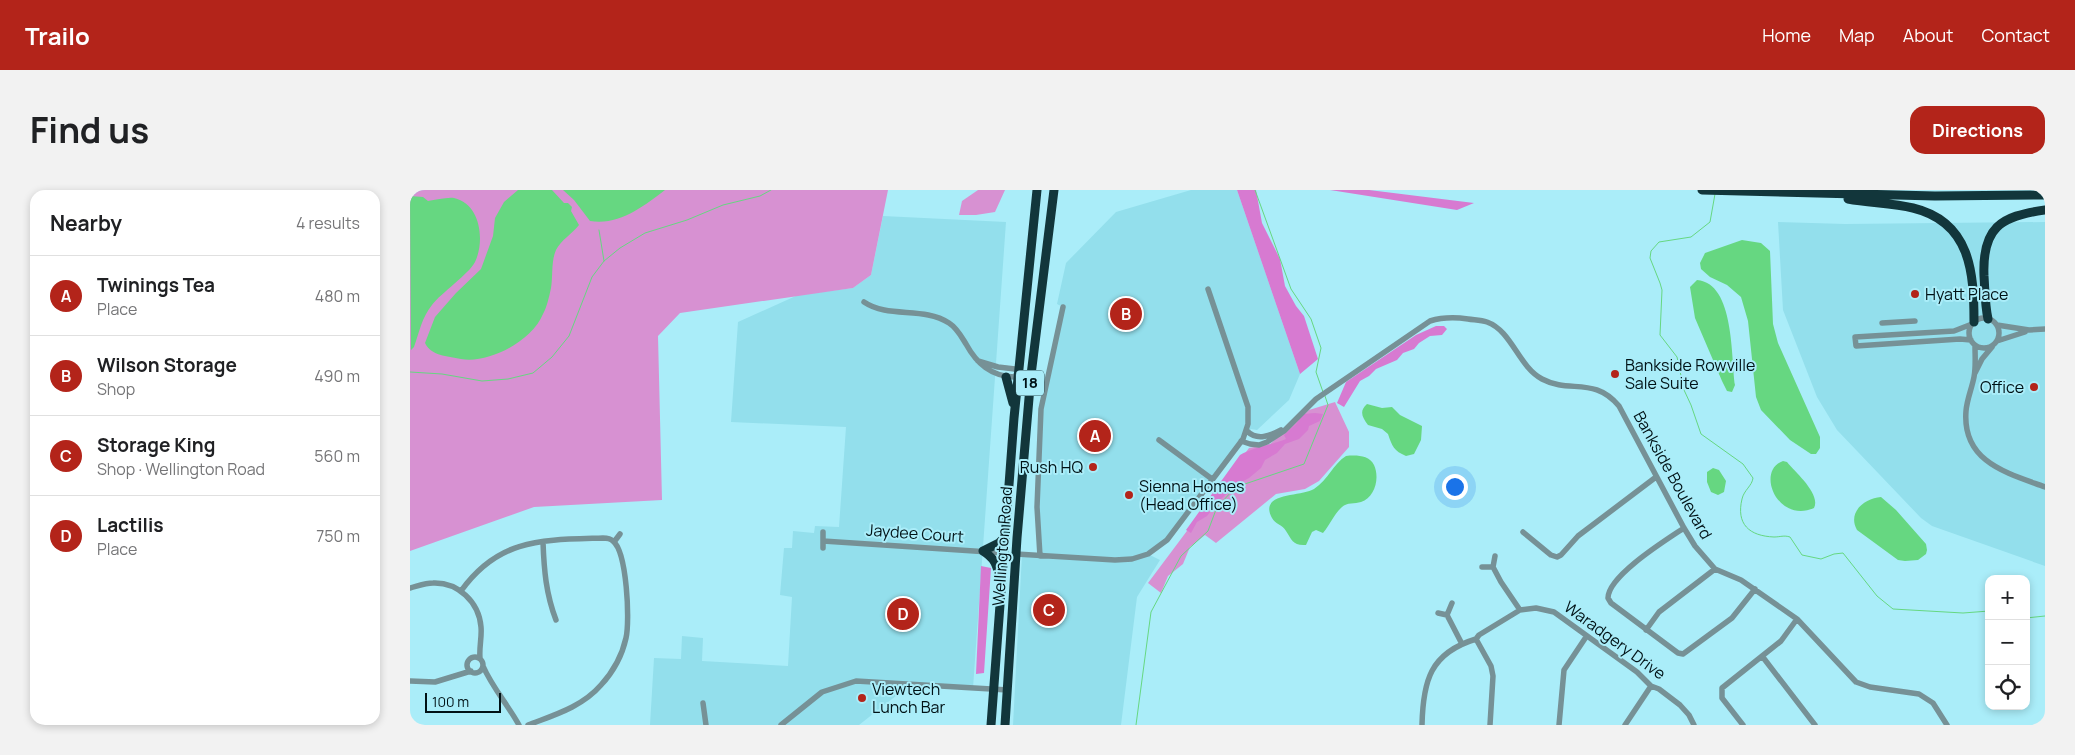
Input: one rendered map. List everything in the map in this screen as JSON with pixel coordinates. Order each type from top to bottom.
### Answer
[{"type":"highway","name":"Wellington Road","points":[[991,725],[1014,418],[1037,190]]},
{"type":"highway","name":"Wellington Road","points":[[1005,725],[1016,554],[1031,375],[1054,190]]},
{"type":"highway","points":[[1702,190],[1935,196],[2045,195]]},
{"type":"highway","points":[[1823,194],[1868,203],[1916,208],[1934,216],[1948,226],[1960,241],[1970,262],[1973,280],[1973,323]]},
{"type":"highway","points":[[1988,319],[1983,258],[1987,240],[1996,226],[2006,219],[2021,213],[2045,210]]},
{"type":"highway","points":[[1018,373],[1031,375]]},
{"type":"highway","points":[[1006,377],[1013,404],[1014,418]]},
{"type":"highway","points":[[983,551],[1006,537]]},
{"type":"highway","points":[[983,551],[995,561],[1001,588]]},
{"type":"highway","points":[[1004,553],[1016,554]]},
{"type":"street","points":[[1016,554],[1115,560],[1132,559],[1148,554],[1167,540],[1241,440],[1249,422],[1248,407],[1208,289]]},
{"type":"street","points":[[864,302],[875,309],[928,314],[942,319],[955,328],[978,361],[990,372],[1006,377],[1014,377],[1018,373],[1015,369],[998,367],[978,361]]},
{"type":"street","points":[[1040,556],[1036,507],[1042,409],[1063,307]]},
{"type":"street","name":"Bankside Boulevard","points":[[1241,440],[1259,445],[1267,442],[1291,423],[1316,399],[1430,321],[1454,317],[1486,321],[1497,327],[1530,369],[1540,378],[1548,382],[1600,390],[1610,395],[1619,406],[1684,528],[1715,569],[1741,580],[1797,619],[1856,682],[1870,687],[1919,694],[1932,703],[1947,725]]},
{"type":"street","points":[[2029,330],[1982,348],[1960,339],[1856,346],[1856,337],[1954,331],[1981,319],[1988,319],[1997,326],[2029,330],[2045,329]]},
{"type":"street","points":[[1882,323],[1915,321]]},
{"type":"street","points":[[1973,323],[1969,332],[1973,343],[1974,374],[1966,414],[1968,432],[1974,446],[1982,458],[1995,468],[2045,487]]},
{"type":"street","points":[[1974,374],[1982,359],[1996,343],[1999,333],[1997,326]]},
{"type":"street","points":[[1895,335],[1896,343]]},
{"type":"street","name":"Bankside Boulevard","points":[[1246,431],[1253,436],[1265,436],[1291,423]]},
{"type":"street","points":[[1159,440],[1212,480]]},
{"type":"street","points":[[1524,532],[1551,555],[1557,557],[1578,536],[1656,477]]},
{"type":"street","points":[[1684,528],[1624,572],[1609,591],[1608,598],[1611,603],[1678,653],[1683,654],[1732,618],[1754,589]]},
{"type":"street","points":[[822,548],[824,532]]},
{"type":"street","points":[[614,542],[620,534]]},
{"type":"street","points":[[460,591],[476,571],[499,554],[519,546],[543,542],[600,538],[609,539],[614,542],[619,552],[629,606],[628,631],[618,661],[601,686],[582,702],[565,711],[528,725]]},
{"type":"street","name":"Jaydee Court","points":[[823,541],[1004,553]]},
{"type":"street","points":[[543,542],[545,579],[556,620]]},
{"type":"street","points":[[1422,725],[1425,685],[1428,676],[1438,662],[1462,644],[1476,639],[1520,610],[1499,580],[1493,567],[1495,556]]},
{"type":"street","points":[[1482,567],[1493,567]]},
{"type":"street","points":[[1646,630],[1659,612],[1715,569]]},
{"type":"street","points":[[410,588],[438,583],[460,591],[468,598],[477,612],[481,627],[478,646],[472,658],[460,673]]},
{"type":"street","points":[[1452,603],[1447,615],[1462,644]]},
{"type":"street","name":"Waradgery Drive","points":[[1520,610],[1540,608],[1554,612],[1573,624],[1586,637],[1683,708],[1694,725]]},
{"type":"street","points":[[1438,613],[1447,615]]},
{"type":"street","points":[[1743,725],[1722,698],[1721,691],[1724,686],[1781,641],[1797,619]]},
{"type":"street","points":[[1559,725],[1564,670],[1586,637]]},
{"type":"street","points":[[1476,639],[1493,676],[1490,725]]},
{"type":"street","points":[[478,646],[480,658],[488,678],[507,703],[519,725]]},
{"type":"street","points":[[1762,656],[1816,725]]},
{"type":"street","points":[[472,658],[480,658]]},
{"type":"street","points":[[468,664],[471,671]]},
{"type":"street","points":[[478,672],[483,666]]},
{"type":"street","points":[[410,681],[435,682],[471,671],[478,672],[488,678]]},
{"type":"street","points":[[781,725],[818,695],[856,681],[1008,690]]},
{"type":"street","points":[[1625,725],[1652,686]]},
{"type":"street","points":[[704,703],[706,725]]},
{"type":"shaded area","points":[[410,190],[888,190],[871,275],[853,288],[680,313],[658,336],[662,500],[534,507],[410,551]]},
{"type":"shaded area","points":[[518,190],[552,190],[564,203],[568,203],[572,207],[571,211],[579,225],[556,250],[553,259],[548,302],[537,324],[520,341],[496,354],[484,358],[461,359],[431,351],[425,343],[435,317],[481,269],[493,236],[495,218],[504,202]]},
{"type":"shaded area","points":[[563,190],[665,190],[621,218],[601,222],[590,221],[574,200]]},
{"type":"shaded area","points":[[978,190],[1005,190],[995,212],[959,215],[962,201]]},
{"type":"shaded area","points":[[1191,190],[1237,190],[1300,374],[1289,400],[1257,430],[1251,429],[1167,540],[1148,554],[1160,560],[1137,597],[1121,725],[1013,725],[1022,554],[1040,556],[1037,507],[1041,409],[1063,307],[1057,304],[1066,263],[1116,212]]},
{"type":"shaded area","points":[[1237,190],[1256,190],[1262,223],[1280,259],[1285,286],[1304,316],[1318,359],[1300,374]]},
{"type":"shaded area","points":[[1330,190],[1369,190],[1474,203],[1457,210]]},
{"type":"shaded area","points":[[410,196],[423,197],[428,201],[454,198],[463,202],[475,215],[480,234],[480,244],[475,262],[467,272],[436,300],[421,325],[414,347],[411,350]]},
{"type":"shaded area","points":[[883,216],[1006,222],[973,688],[911,684],[859,725],[650,725],[654,658],[681,659],[682,636],[703,638],[702,661],[788,666],[792,597],[780,595],[784,548],[792,548],[793,531],[814,533],[815,526],[839,527],[846,427],[731,422],[738,322],[798,295],[853,288],[871,275]]},
{"type":"shaded area","points":[[1778,222],[1845,224],[2045,222],[2045,566],[1932,526],[1921,518],[1837,430],[1817,397],[1783,310]]},
{"type":"shaded area","points":[[1742,240],[1761,243],[1770,251],[1773,324],[1778,343],[1820,437],[1820,448],[1816,454],[1811,454],[1790,440],[1761,410],[1756,397],[1748,321],[1741,297],[1727,285],[1710,277],[1701,269],[1700,263],[1705,253]]},
{"type":"shaded area","points":[[1697,280],[1709,284],[1718,294],[1725,308],[1733,358],[1735,385],[1732,392],[1727,391],[1722,381],[1695,318],[1690,287]]},
{"type":"shaded area","points":[[1436,326],[1444,326],[1447,329],[1442,335],[1430,336],[1419,343],[1414,349],[1403,353],[1397,360],[1376,369],[1360,381],[1344,407],[1337,403],[1346,382],[1416,335]]},
{"type":"shaded area","points":[[1335,402],[1349,432],[1349,447],[1319,481],[1305,489],[1276,494],[1216,543],[1205,535],[1190,547],[1183,564],[1168,576],[1161,593],[1148,583],[1249,448],[1270,444],[1309,410]]},
{"type":"shaded area","points":[[1367,404],[1382,408],[1392,407],[1400,415],[1422,426],[1421,440],[1414,454],[1406,456],[1399,452],[1392,445],[1388,434],[1382,429],[1368,425],[1362,414]]},
{"type":"shaded area","points":[[1303,414],[1323,414],[1320,421],[1309,426],[1308,430],[1299,439],[1285,444],[1277,453],[1265,460],[1261,468],[1249,478],[1234,486],[1207,516],[1197,522],[1191,533],[1186,530],[1240,455],[1286,439],[1284,435],[1296,424]]},
{"type":"shaded area","points":[[1346,456],[1362,456],[1372,462],[1376,470],[1373,492],[1366,500],[1344,505],[1323,533],[1316,530],[1312,532],[1306,545],[1296,543],[1285,529],[1272,518],[1269,510],[1271,504],[1283,497],[1314,489],[1324,481]]},
{"type":"shaded area","points":[[1783,461],[1787,462],[1811,490],[1815,502],[1814,508],[1801,511],[1790,509],[1781,503],[1775,494],[1771,484],[1771,475],[1775,467]]},
{"type":"shaded area","points":[[1713,468],[1719,470],[1726,481],[1724,492],[1718,495],[1711,492],[1707,482],[1707,472]]},
{"type":"shaded area","points":[[1881,497],[1896,510],[1926,544],[1926,554],[1918,560],[1898,560],[1857,530],[1854,517],[1859,507],[1869,500]]},
{"type":"shaded area","points":[[981,566],[991,568],[984,673],[976,674]]},
{"type":"waterway","points":[[410,372],[442,374],[482,381],[508,379],[533,373],[552,357],[569,336],[592,277],[604,261],[620,248],[645,233],[687,220],[723,205],[760,196],[771,190]]},
{"type":"waterway","points":[[1255,190],[1291,289],[1311,319],[1321,348],[1316,372],[1323,392]]},
{"type":"waterway","points":[[1715,194],[1710,222],[1691,237],[1659,242],[1651,251],[1650,258],[1662,290],[1660,335],[1677,357],[1684,390],[1701,434],[1743,464],[1753,478],[1742,499],[1741,515],[1746,527],[1765,536],[1790,537],[1802,555],[1821,559],[1843,553],[1877,596],[1893,609],[1963,613],[1985,611]]},
{"type":"waterway","points":[[599,230],[604,261]]},
{"type":"waterway","points":[[1136,725],[1151,612],[1181,556],[1208,531],[1217,507],[1236,487],[1304,464],[1328,405],[1325,396]]},
{"type":"waterway","points":[[2030,618],[2045,616]]},
{"type":"place","name":"Hyatt Place","points":[[1915,294]]},
{"type":"place","name":"Wilson Storage","points":[[1126,314]]},
{"type":"place","name":"Bankside Rowville Sale Suite","points":[[1615,374]]},
{"type":"place","name":"Office","points":[[2034,387]]},
{"type":"place","name":"Twinings Tea","points":[[1095,436]]},
{"type":"place","name":"Rush HQ","points":[[1093,467]]},
{"type":"place","name":"Sienna Homes (Head Office)","points":[[1129,495]]},
{"type":"place","name":"Storage King","points":[[1049,610]]},
{"type":"place","name":"Lactilis","points":[[903,614]]},
{"type":"place","name":"Viewtech Lunch Bar","points":[[862,698]]}]
